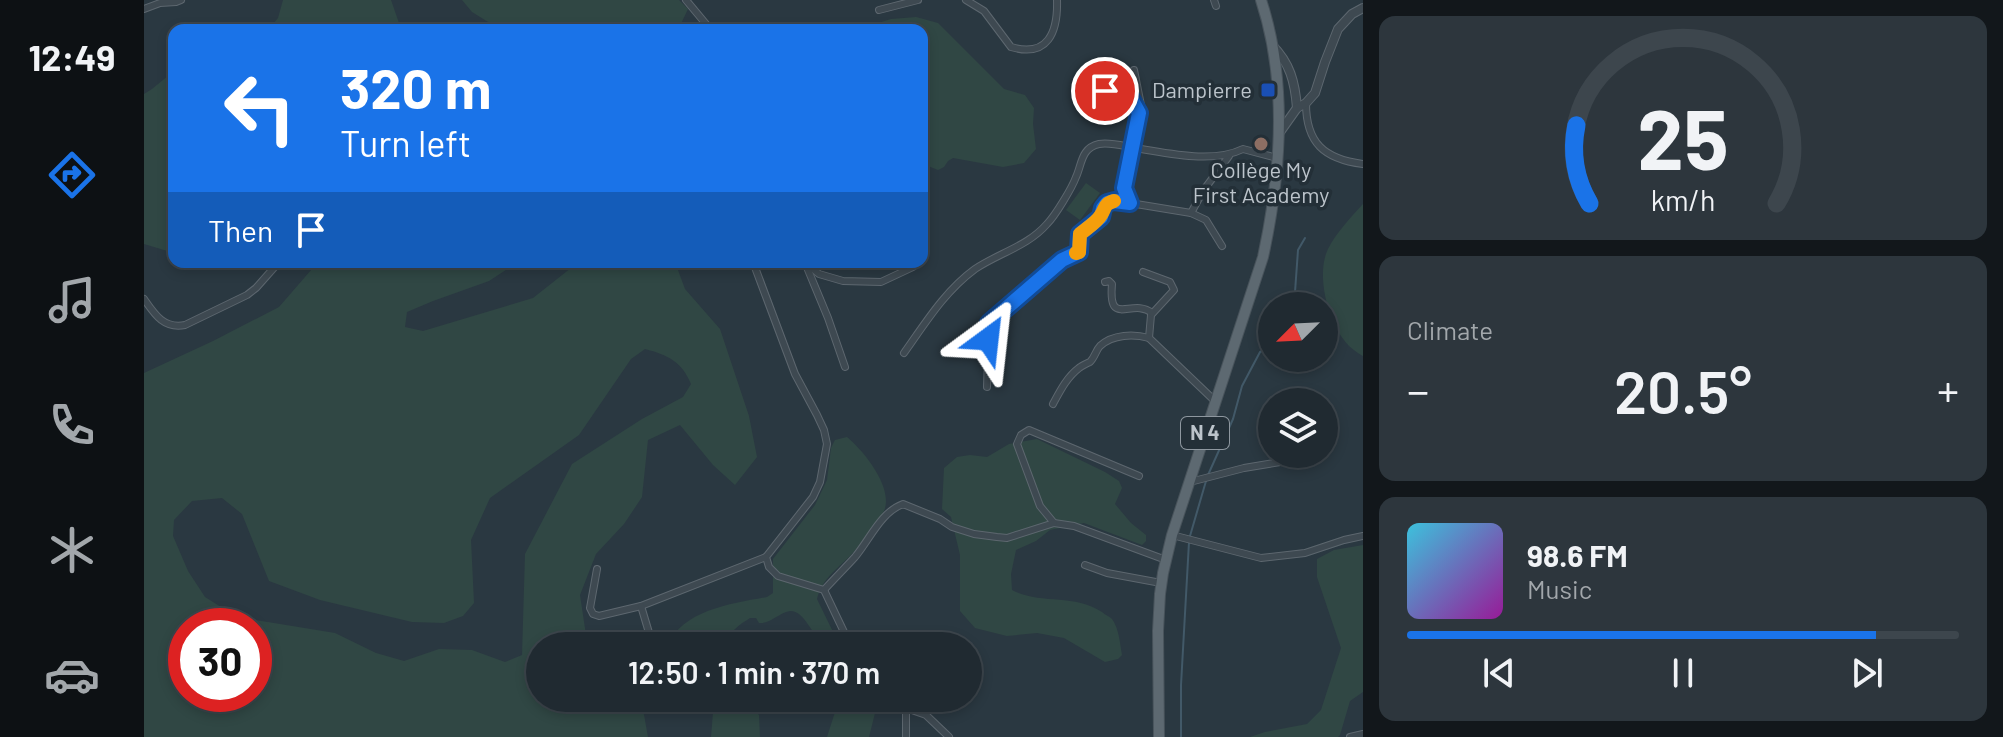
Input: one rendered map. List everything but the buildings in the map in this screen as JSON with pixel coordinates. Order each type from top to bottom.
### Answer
[{"type":"main road","name":"N 4","points":[[1159,737],[1161,583],[1172,535],[1263,257],[1272,217],[1279,95],[1272,45],[1261,0]]},
{"type":"street","points":[[144,9],[181,0]]},
{"type":"street","points":[[686,0],[706,24]]},
{"type":"street","points":[[879,10],[918,0]]},
{"type":"street","points":[[966,0],[984,11],[1011,47],[1029,50],[1048,41],[1055,30],[1057,0]]},
{"type":"street","points":[[1279,134],[1301,105],[1315,93],[1338,29],[1352,14],[1363,8]]},
{"type":"street","points":[[1272,45],[1286,62],[1312,138],[1323,150],[1338,158],[1363,164]]},
{"type":"street","points":[[1130,203],[1124,188],[1141,105],[1134,70]]},
{"type":"street","points":[[1105,91],[1114,90],[1129,95],[1139,113]]},
{"type":"street","points":[[904,353],[957,283],[988,261],[1027,242],[1048,223],[1076,178],[1080,160],[1087,149],[1097,144],[1119,144],[1194,155],[1229,156]]},
{"type":"street","points":[[1191,213],[1229,156],[1243,149],[1277,158]]},
{"type":"street","points":[[987,387],[989,323],[1062,260],[1079,252],[1080,234],[1101,217],[1107,203],[1114,201],[1191,213],[1206,220],[1222,246]]},
{"type":"street","points":[[144,299],[166,324],[175,327],[185,325],[247,295],[274,268]]},
{"type":"street","points":[[597,569],[590,608],[593,614],[599,616],[641,606],[766,557],[813,497],[820,482],[827,444],[824,430],[795,374],[755,268]]},
{"type":"street","points":[[807,268],[845,367]]},
{"type":"street","points":[[812,268],[819,274],[843,281],[881,282],[911,268]]},
{"type":"street","points":[[1143,272],[1170,282],[1173,287],[1152,313],[1149,338]]},
{"type":"street","points":[[1105,282],[1112,284],[1111,302],[1118,310],[1142,308],[1152,313]]},
{"type":"street","points":[[1053,404],[1062,386],[1091,361],[1103,343],[1127,335],[1149,338],[1216,402]]},
{"type":"street","points":[[1054,523],[1040,506],[1017,444],[1021,435],[1029,430],[1139,476]]},
{"type":"street","points":[[1190,482],[1258,466]]},
{"type":"street","points":[[824,590],[856,556],[883,519],[903,504],[974,534],[1007,538],[1054,523],[1074,526],[1166,560]]},
{"type":"street","points":[[1172,535],[1261,558],[1305,553],[1363,536]]},
{"type":"street","points":[[766,557],[769,567],[778,576],[824,590],[844,632]]},
{"type":"street","points":[[1085,565],[1107,573],[1161,583]]},
{"type":"street","points":[[641,606],[649,632]]},
{"type":"street","points":[[906,712],[906,737]]},
{"type":"street","points":[[917,712],[926,715],[949,737]]},
{"type":"street","points":[[1350,737],[1363,734]]},
{"type":"green space","points":[[283,0],[391,0],[399,23],[402,24],[273,24]]},
{"type":"green space","points":[[462,0],[679,0],[688,9],[681,24],[491,24],[472,12]]},
{"type":"green space","points":[[916,17],[938,23],[1004,89],[1025,95],[1034,108],[1036,149],[1024,163],[1003,167],[953,158],[938,170],[928,166],[928,24],[878,24],[891,19]]},
{"type":"green space","points":[[168,76],[168,251],[144,244],[144,94]]},
{"type":"green space","points":[[1086,183],[1100,193],[1080,220],[1066,210]]},
{"type":"green space","points":[[1363,204],[1363,356],[1352,349],[1338,331],[1338,292],[1324,292],[1323,283],[1328,249]]},
{"type":"green space","points":[[313,268],[509,268],[489,281],[407,312],[405,327],[423,331],[533,298],[571,268],[677,268],[685,289],[720,329],[749,416],[757,457],[735,485],[713,465],[680,425],[648,440],[642,497],[624,524],[596,554],[580,595],[586,632],[526,632],[526,712],[644,712],[648,737],[144,737],[144,373],[279,307]],"holes":[[[645,349],[673,360],[691,384],[683,397],[572,464],[525,554],[522,655],[505,662],[472,650],[439,649],[404,661],[376,653],[335,633],[272,623],[272,712],[168,712],[168,608],[223,608],[205,597],[188,571],[173,536],[174,520],[192,501],[222,498],[242,514],[269,581],[320,600],[412,622],[444,623],[463,616],[474,603],[471,540],[490,498],[579,435],[631,359]]]},
{"type":"green space","points":[[847,437],[861,451],[881,481],[886,502],[873,527],[854,552],[830,575],[819,592],[817,599],[833,632],[814,632],[803,617],[790,611],[763,623],[750,618],[732,632],[677,632],[696,616],[710,610],[773,593],[773,559],[815,505],[827,480],[835,440]]},
{"type":"green space","points":[[1037,439],[1119,481],[1122,488],[1115,504],[1146,535],[1146,541],[1142,545],[1084,523],[1050,530],[1016,550],[1011,574],[1012,590],[1034,597],[1080,603],[1102,612],[1112,619],[1116,627],[1122,655],[1118,659],[1105,662],[1064,638],[1037,633],[1007,636],[975,628],[960,611],[960,555],[951,517],[942,509],[944,468],[957,457],[987,457],[1009,444]]},
{"type":"green space","points":[[1363,545],[1363,692],[1350,701],[1340,735],[1250,737],[1307,724],[1321,710],[1341,648],[1317,577],[1317,559],[1334,550]]},
{"type":"green space","points":[[713,712],[756,712],[759,715],[760,737],[711,737]]},
{"type":"green space","points":[[835,712],[875,712],[869,737],[827,737]]},
{"type":"waterway","points":[[1295,292],[1298,250],[1305,238]]},
{"type":"waterway","points":[[1208,475],[1233,419],[1242,386],[1258,356]]},
{"type":"waterway","points":[[1190,536],[1206,481]]},
{"type":"waterway","points":[[1181,737],[1189,542]]},
{"type":"slow traffic","points":[[1076,253],[1079,252],[1080,234],[1101,217],[1107,203],[1114,201]]},
{"type":"place","name":"Dampierre","points":[[1268,90]]},
{"type":"place","name":"Collège My First Academy","points":[[1261,144]]},
{"type":"route","points":[[988,339],[989,323],[1062,260],[1079,252],[1080,234],[1101,217],[1107,203],[1130,203],[1124,188],[1139,113],[1129,95],[1120,91],[1105,91]]}]
